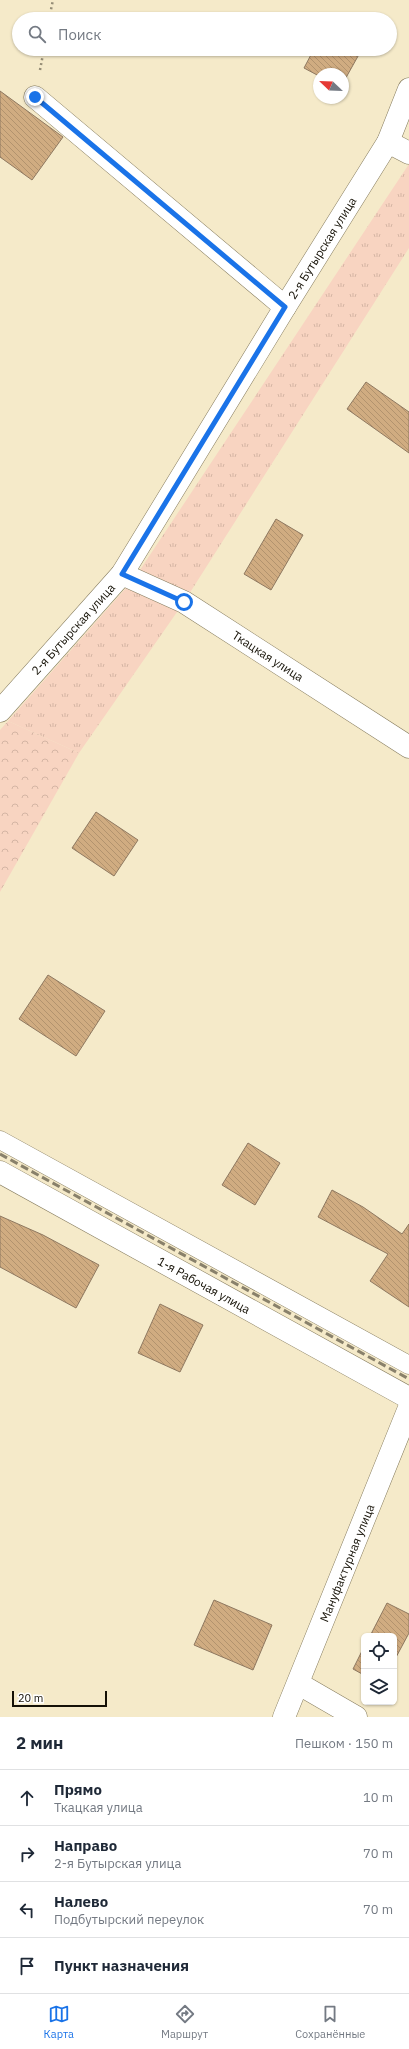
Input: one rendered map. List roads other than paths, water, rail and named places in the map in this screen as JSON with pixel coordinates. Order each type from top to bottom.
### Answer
[{"type":"street","name":"2-я Бутырская улица","points":[[0,711],[122,574],[388,142],[409,88]]},
{"type":"street","points":[[35,97],[285,307]]},
{"type":"street","points":[[388,142],[409,153]]},
{"type":"street","name":"Ткацкая улица","points":[[122,574],[184,602],[409,747]]},
{"type":"street","name":"1-я Рабочая улица","points":[[0,1172],[409,1398]]},
{"type":"street","name":"Мануфактурная улица","points":[[284,1717],[299,1684],[409,1408]]},
{"type":"street","points":[[299,1684],[356,1717]]},
{"type":"lane","points":[[0,1140],[409,1365]]},
{"type":"railway","points":[[0,1154],[409,1379]]}]
